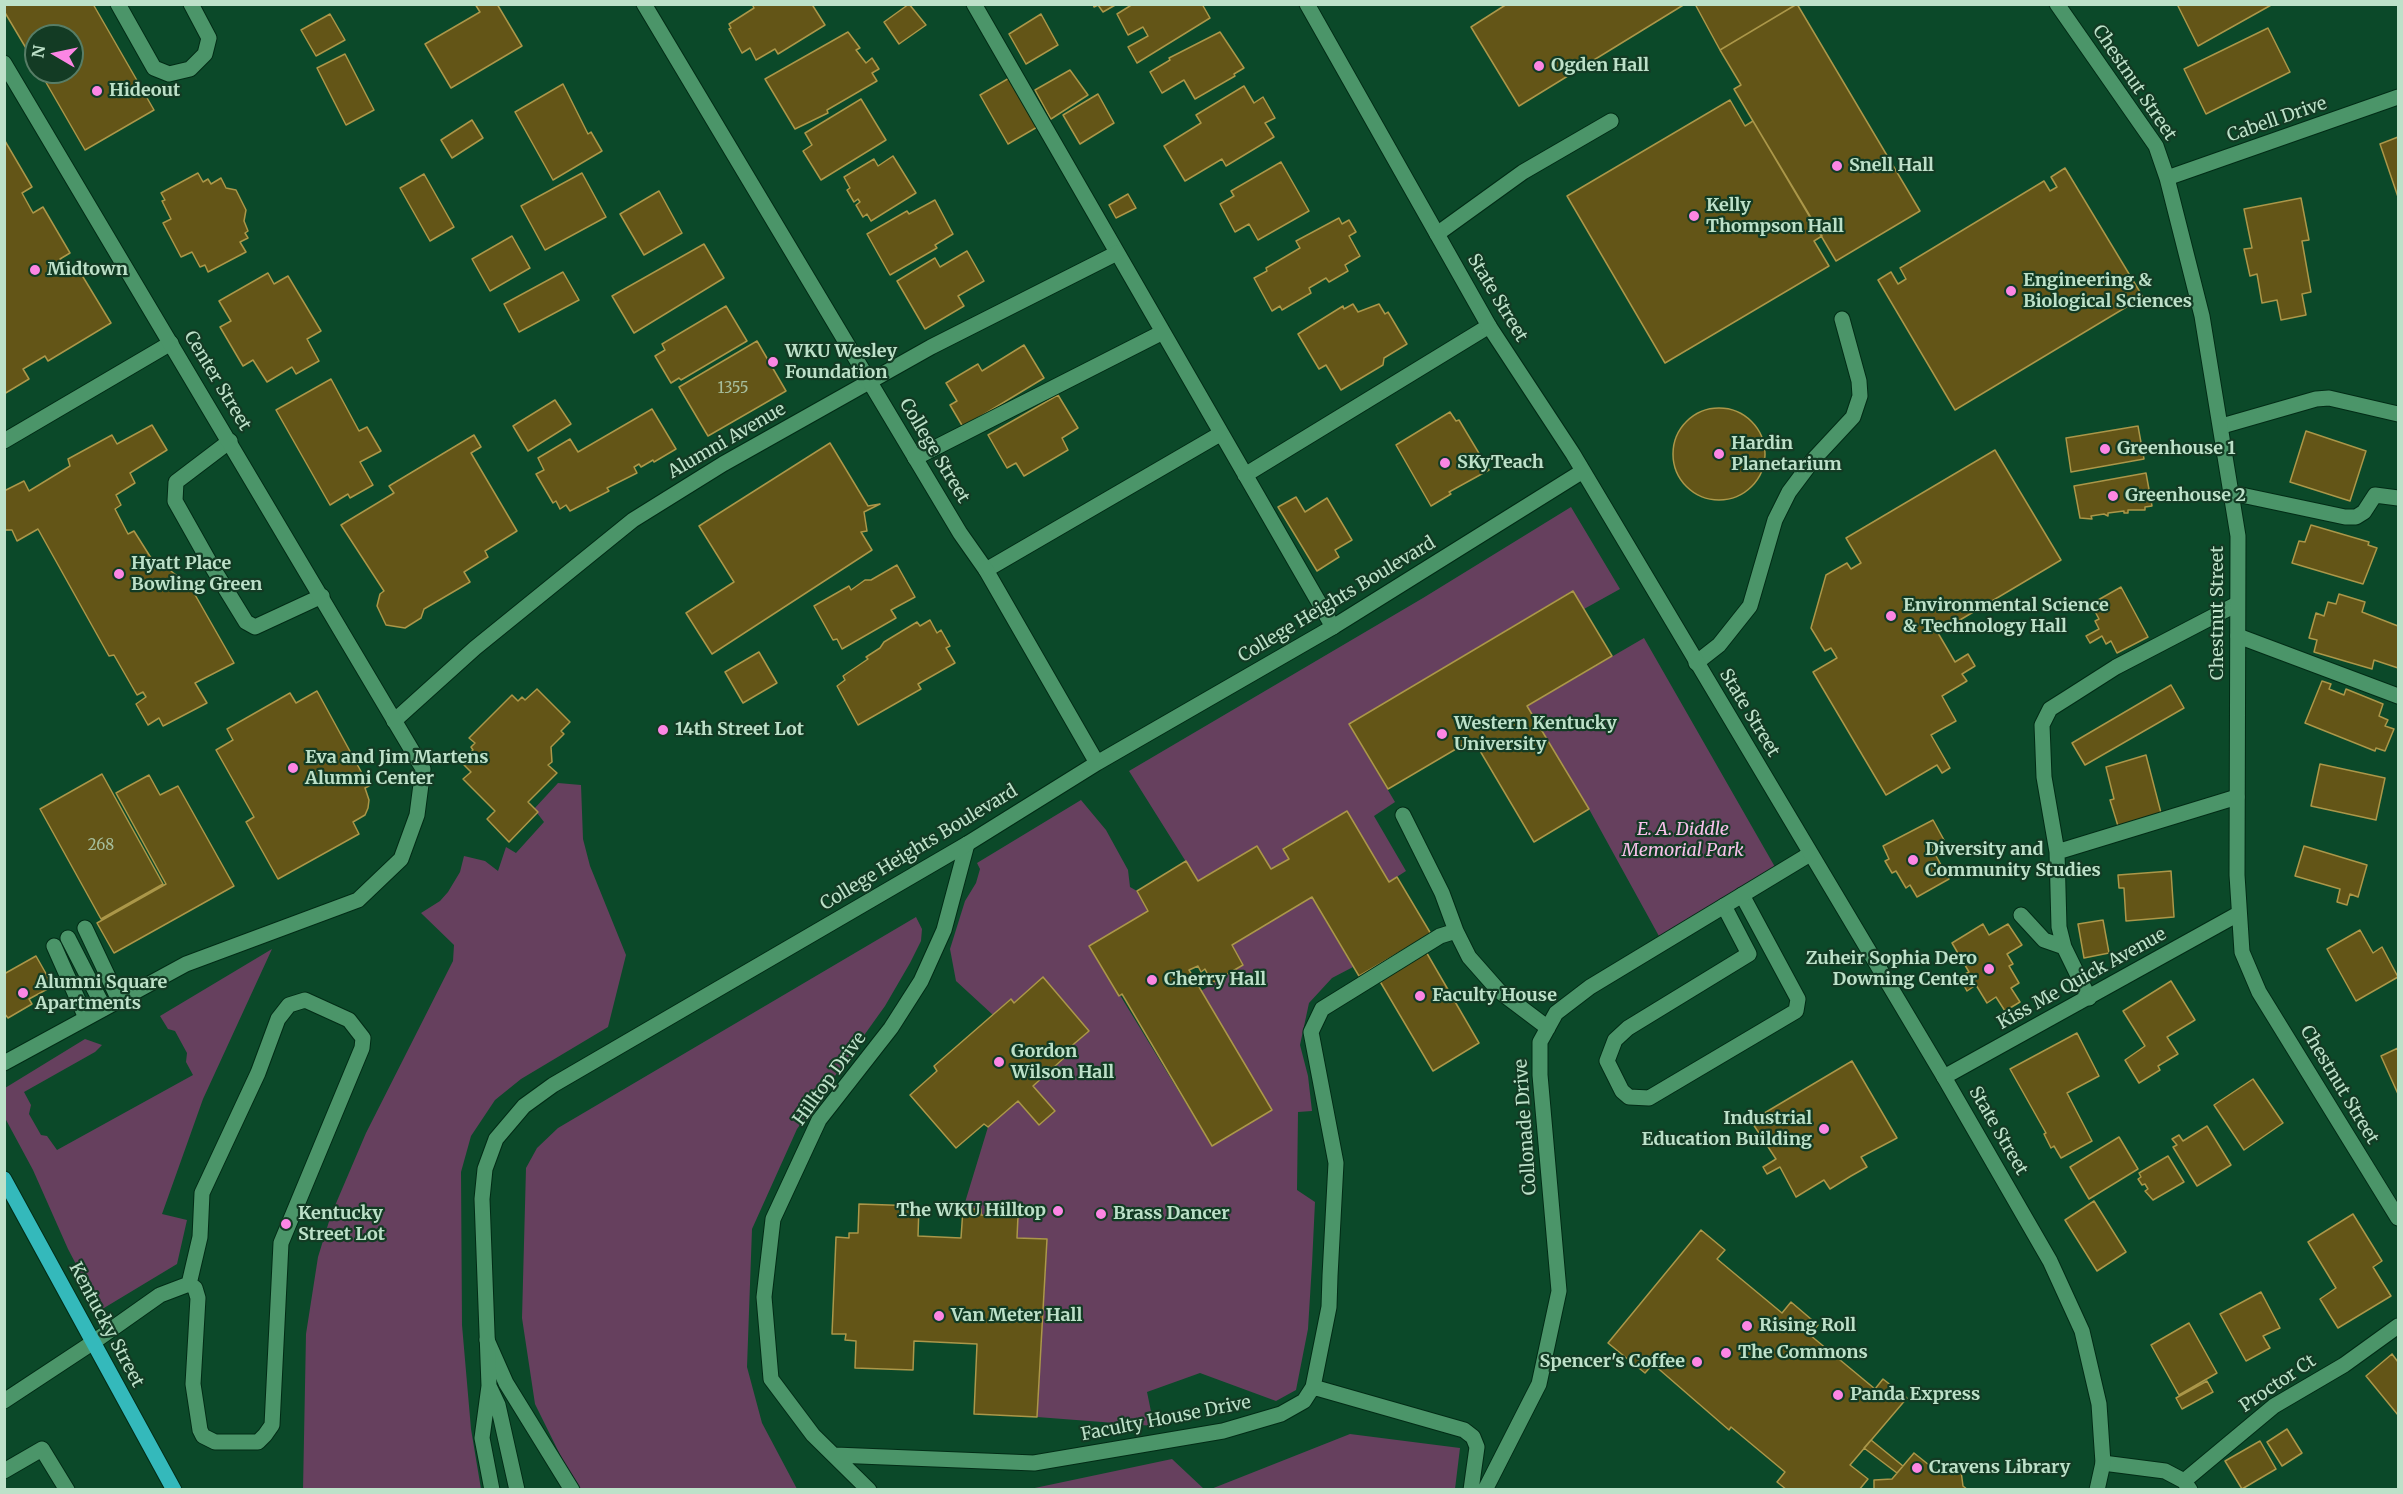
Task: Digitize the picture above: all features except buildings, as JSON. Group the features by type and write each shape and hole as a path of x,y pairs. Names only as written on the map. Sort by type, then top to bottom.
{"main road":[{"name":"Kentucky Street","path":"4,1179 174,1490"}],"street":[{"path":"118,4 154,68 169,74 190,69 205,54 209,38 191,4"},
{"name":"College Street","path":"644,4 960,533 986,570 1097,763"},
{"path":"974,4 1333,627"},
{"name":"State Street","path":"1307,4 1489,326 1583,471 1944,1077 2050,1262 2082,1331 2099,1404 2103,1462 2097,1490"},
{"name":"Chestnut Street","path":"2057,4 2156,146 2167,178 2202,316 2222,426 2238,536 2238,914 2242,952 2259,992 2398,1218"},
{"name":"Center Street","path":"4,63 423,769 417,815 401,859 358,900 186,964 4,1063"},
{"name":"Cabell Drive","path":"2167,178 2398,97"},
{"path":"1437,234 1523,172 1611,121"},
{"name":"Alumni Avenue","path":"394,721 475,648 633,520 723,464 931,347 1118,253"},
{"path":"1696,663 1719,645 1750,606 1775,520 1790,492 1813,460 1853,417 1860,396 1842,319"},
{"path":"1245,475 1489,326"},
{"path":"915,458 1163,332"},
{"path":"4,441 171,343"},
{"path":"2222,426 2316,399 2329,398 2398,414"},
{"path":"986,570 1220,434"},
{"path":"230,441 176,482 175,501 211,565 246,622 255,627 322,596"},
{"name":"College Heights Boulevard","path":"492,1490 482,1438 489,1386 482,1200 485,1169 496,1139 524,1106 581,1069 967,844 1097,763 1333,627 1583,471"},
{"path":"2232,494 2344,517 2356,517 2364,512 2374,495 2398,498"},
{"path":"2089,998 2064,947 2059,927 2057,852 2043,766 2042,725 2050,709 2116,668 2237,604"},
{"path":"2238,636 2398,696"},
{"path":"2057,852 2237,798"},
{"path":"1403,815 1442,893 1456,931 1469,957 1499,991 1548,1028"},
{"name":"Hilltop Drive","path":"869,1490 813,1435 771,1379 764,1297 773,1219 819,1120 891,1028 921,981 944,930 967,844"},
{"name":"Collonade Drive","path":"1485,1490 1539,1384 1560,1292 1539,1062 1540,1042 1556,1013 1590,987 1810,854"},
{"path":"1742,895 1768,943 1798,999 1796,1011 1649,1098 1629,1097 1622,1091 1607,1061 1615,1040 1628,1029 1768,943"},
{"path":"1724,906 1749,954"},
{"name":"Kiss Me Quick Avenue","path":"1944,1077 2238,914"},
{"path":"2021,915 2044,940 2064,947"},
{"path":"85,928 119,1000"},
{"path":"1456,931 1440,936 1322,1009 1311,1032 1336,1163 1329,1307 1313,1387 1464,1430 1473,1437 1477,1447 1471,1490"},
{"path":"68,938 104,1008"},
{"path":"54,946 86,1018"},
{"path":"305,1000 349,1020 358,1028 363,1038 362,1048 281,1243 272,1425 258,1442 215,1442 203,1436 200,1430 193,1384 198,1298 195,1288 189,1284 200,1237 202,1193 258,1073 278,1018 289,1005 305,1000"},
{"path":"4,1401 160,1295 189,1284"},
{"name":"Proctor Ct","path":"2187,1485 2274,1406 2344,1365 2398,1326"},
{"path":"486,1337 506,1383 572,1490"},
{"name":"College Heights Boulevard","path":"489,1386 498,1405 517,1490"},
{"name":"Faculty House Drive","path":"835,1455 1034,1463 1223,1431 1281,1414 1304,1401 1313,1387"},
{"path":"4,1471 42,1449 67,1490"},
{"path":"2103,1462 2164,1471 2187,1485"}],"green space":[{"path":"1571,507 1620,589 1584,609 1572,591 1349,724 1395,802 1374,816 1406,871 1389,882 1347,811 1283,848 1289,859 1271,869 1257,846 1198,881 1129,771 1423,598"},
{"name":"E. A. Diddle Memorial Park","path":"1644,638 1775,867 1660,938 1589,809 1527,706"},
{"path":"558,783 581,785 583,839 590,866 626,955 608,1027 521,1079 495,1100 471,1136 461,1172 462,1325 471,1429 481,1489 303,1490 306,1334 318,1257 331,1215 366,1133 453,961 454,945 421,913 440,901 448,892 460,872 464,856 485,861 498,871 506,847 516,853 544,822 534,809"},
{"path":"1081,800 1106,830 1128,870 1130,887 1137,891 1148,911 1090,946 1212,1146 1272,1110 1201,991 1243,965 1232,945 1312,897 1353,967 1332,978 1309,1003 1300,1045 1308,1076 1312,1111 1298,1112 1297,1190 1315,1202 1308,1329 1296,1390 1276,1401 1200,1373 1147,1392 1154,1426 1037,1417 1047,1239 1017,1238 1018,1216 981,1215 981,1209 963,1209 988,1127 1018,1101 1039,1125 1054,1111 1033,1086 1064,1059 1061,1055 1089,1031 1043,978 1014,1003 1010,999 993,1015 956,981 950,949 965,901 976,883 980,869 977,863"},
{"path":"916,917 922,929 921,941 910,963 885,1006 797,1129 752,1229 747,1367 762,1423 797,1489 577,1489 535,1404 522,1318 526,1168 537,1148 558,1128"},
{"path":"272,949 203,1099 162,1214 187,1220 177,1264 104,1308 99,1308 68,1249 33,1170 5,1118 5,1088 85,1039 102,1045 95,1052 24,1092 31,1105 29,1114 41,1135 47,1136 57,1150 193,1075 186,1062 187,1053 175,1031 168,1029 160,1016"},
{"path":"1350,1434 1460,1448 1455,1489 1211,1489"},
{"path":"1172,1459 1204,1489 1030,1489"}],"place":[{"name":"Ogden Hall","path":"1539,66"},
{"name":"Hideout","path":"97,91"},
{"name":"Snell Hall","path":"1837,166"},
{"name":"Kelly Thompson Hall","path":"1694,216"},
{"name":"Midtown","path":"35,270"},
{"name":"Engineering & Biological Sciences","path":"2011,291"},
{"name":"WKU Wesley Foundation","path":"773,362"},
{"name":"Greenhouse 1","path":"2105,449"},
{"name":"Hardin Planetarium","path":"1719,454"},
{"name":"SKyTeach","path":"1445,463"},
{"name":"Greenhouse 2","path":"2113,496"},
{"name":"Hyatt Place Bowling Green","path":"119,574"},
{"name":"Environmental Science & Technology Hall","path":"1891,616"},
{"name":"14th Street Lot","path":"663,730"},
{"name":"Western Kentucky University","path":"1442,734"},
{"name":"Eva and Jim Martens Alumni Center","path":"293,768"},
{"name":"Diversity and Community Studies","path":"1913,860"},
{"name":"Zuheir Sophia Dero Downing Center","path":"1989,969"},
{"name":"Cherry Hall","path":"1152,980"},
{"name":"Alumni Square Apartments","path":"23,993"},
{"name":"Faculty House","path":"1420,996"},
{"name":"Gordon Wilson Hall","path":"999,1062"},
{"name":"Industrial Education Building","path":"1824,1129"},
{"name":"The WKU Hilltop","path":"1058,1211"},
{"name":"Brass Dancer","path":"1101,1214"},
{"name":"Kentucky Street Lot","path":"286,1224"},
{"name":"Van Meter Hall","path":"939,1316"},
{"name":"Rising Roll","path":"1747,1326"},
{"name":"The Commons","path":"1726,1353"},
{"name":"Spencer's Coffee","path":"1697,1362"},
{"name":"Panda Express","path":"1838,1395"},
{"name":"Cravens Library","path":"1917,1468"}]}
